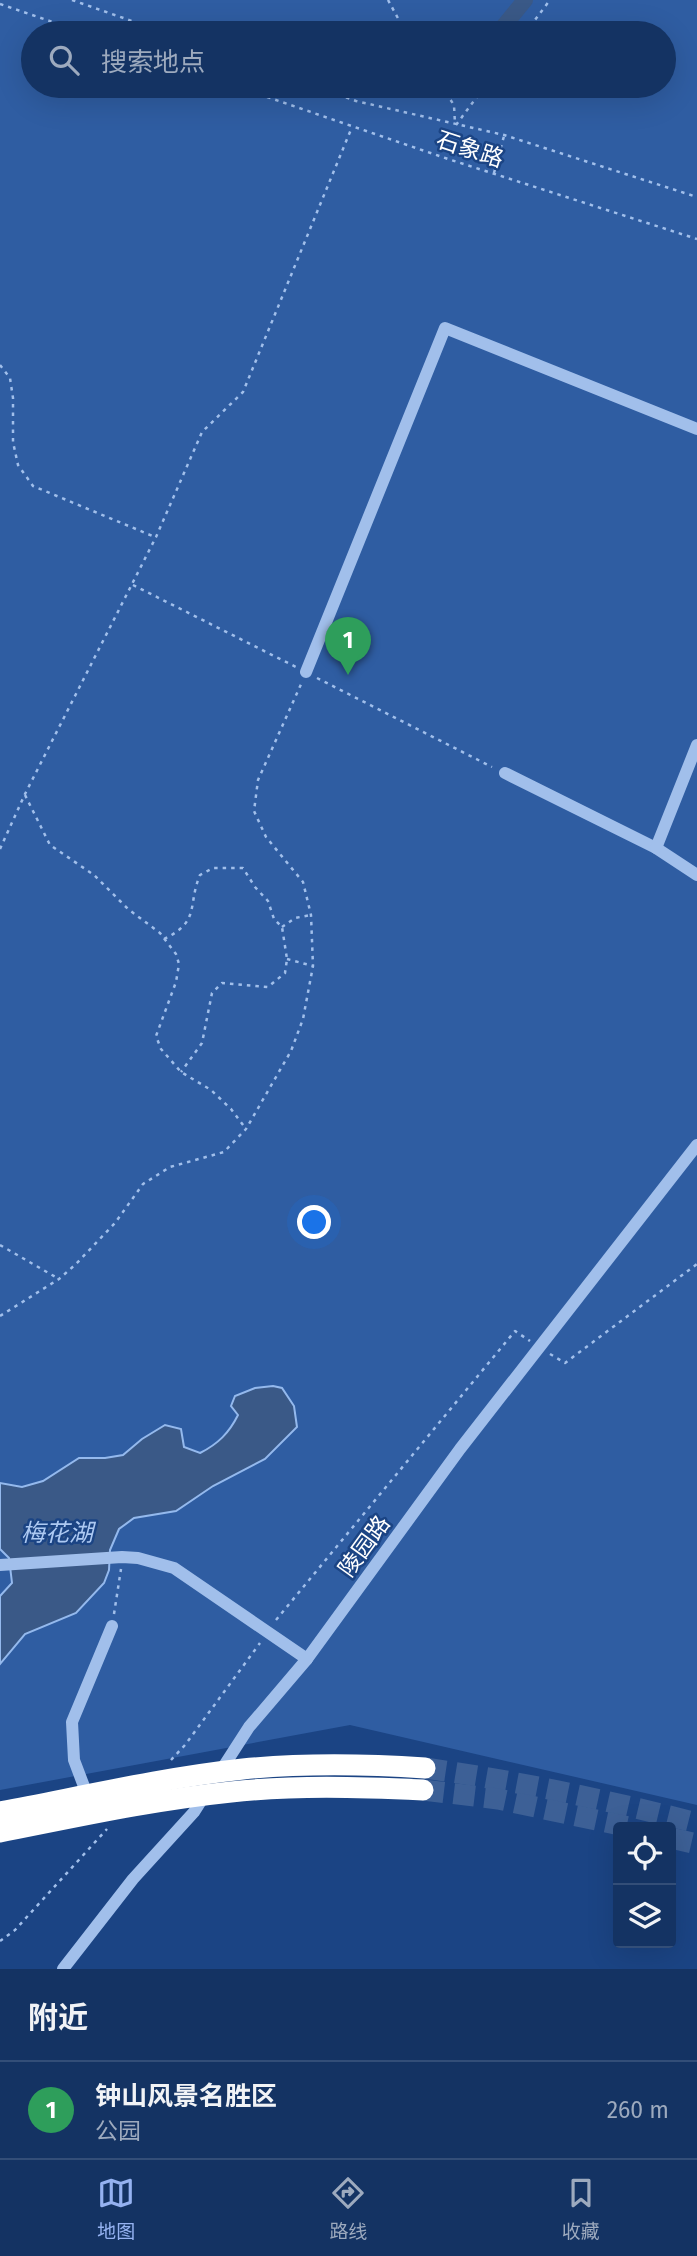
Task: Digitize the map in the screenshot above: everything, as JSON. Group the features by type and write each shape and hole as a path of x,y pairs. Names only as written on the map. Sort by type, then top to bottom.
{"highway":[{"path":"0,1812 195,1775 286,1766 350,1764 425,1769"},
{"path":"0,1832 197,1796 287,1788 423,1790"}],"street":[{"path":"306,672 445,328 697,429"},
{"path":"656,848 697,744"},
{"path":"505,773 656,848 697,875"},
{"name":"陵园路","path":"63,1969 133,1879 194,1812 249,1727 307,1659 460,1449 697,1145"},
{"path":"0,1565 122,1561 138,1558 174,1568 307,1659"},
{"path":"88,1797 74,1760 72,1722 112,1626"},
{"path":"0,1804 14,1809 147,1786 194,1812"}],"path":[{"path":"72,0 132,21"},
{"path":"388,0 399,21"},
{"path":"534,21 550,0"},
{"path":"0,4 50,21"},
{"name":"石象路","path":"269,98 697,239"},
{"name":"石象路","path":"348,98 504,135 697,197"},
{"path":"449,98 454,105 456,125"},
{"path":"456,125 476,98"},
{"path":"0,849 24,794 156,537 202,432 243,392 352,127"},
{"path":"494,173 504,135"},
{"path":"0,365 10,378 13,442 19,465 33,486 156,537"},
{"path":"0,1316 59,1279 115,1223 143,1184 170,1167 224,1152 246,1129 291,1051 303,1019 313,966 311,915 303,882 266,837 254,811 258,780 306,672"},
{"path":"24,794 50,845 94,875 128,909 164,939 176,954 179,964 176,982 156,1036 161,1049 181,1072 211,1090 231,1109 246,1129"},
{"path":"164,939 181,930 189,918 194,904 194,888 200,875 213,868 243,867 255,887 268,901 274,919 282,927 287,958 285,973 268,987 222,983 216,988 212,993 202,1043 181,1072"},
{"path":"282,927 295,918 311,915"},
{"path":"287,958 313,966"},
{"path":"0,1245 59,1279"},
{"path":"170,1761 185,1745 268,1633 515,1332 565,1363 697,1264"},
{"path":"112,1626 122,1561"},
{"path":"0,1941 15,1930 115,1821"}],"shaded area":[{"path":"0,0 697,0 697,1805 350,1725 0,1790"}],"water":[{"name":"梅花湖","path":"255,1388 282,1388 294,1406 297,1427 265,1459 213,1486 176,1511 134,1518 119,1529 110,1550 109,1570 104,1583 76,1613 25,1634 0,1664 0,1596 12,1583 9,1558 0,1549 0,1483 22,1487 43,1481 79,1458 123,1455 165,1425 181,1429 184,1447 200,1453 227,1433 235,1421 238,1415 231,1406 235,1396"}],"waterway":[{"path":"508,21 525,0"}],"tunnel":[{"path":"425,1768 562,1792 697,1823"},
{"path":"423,1790 498,1799 613,1824"},
{"path":"676,1839 697,1844"}],"place":[{"name":"钟山风景名胜区","path":"348,675"}]}
